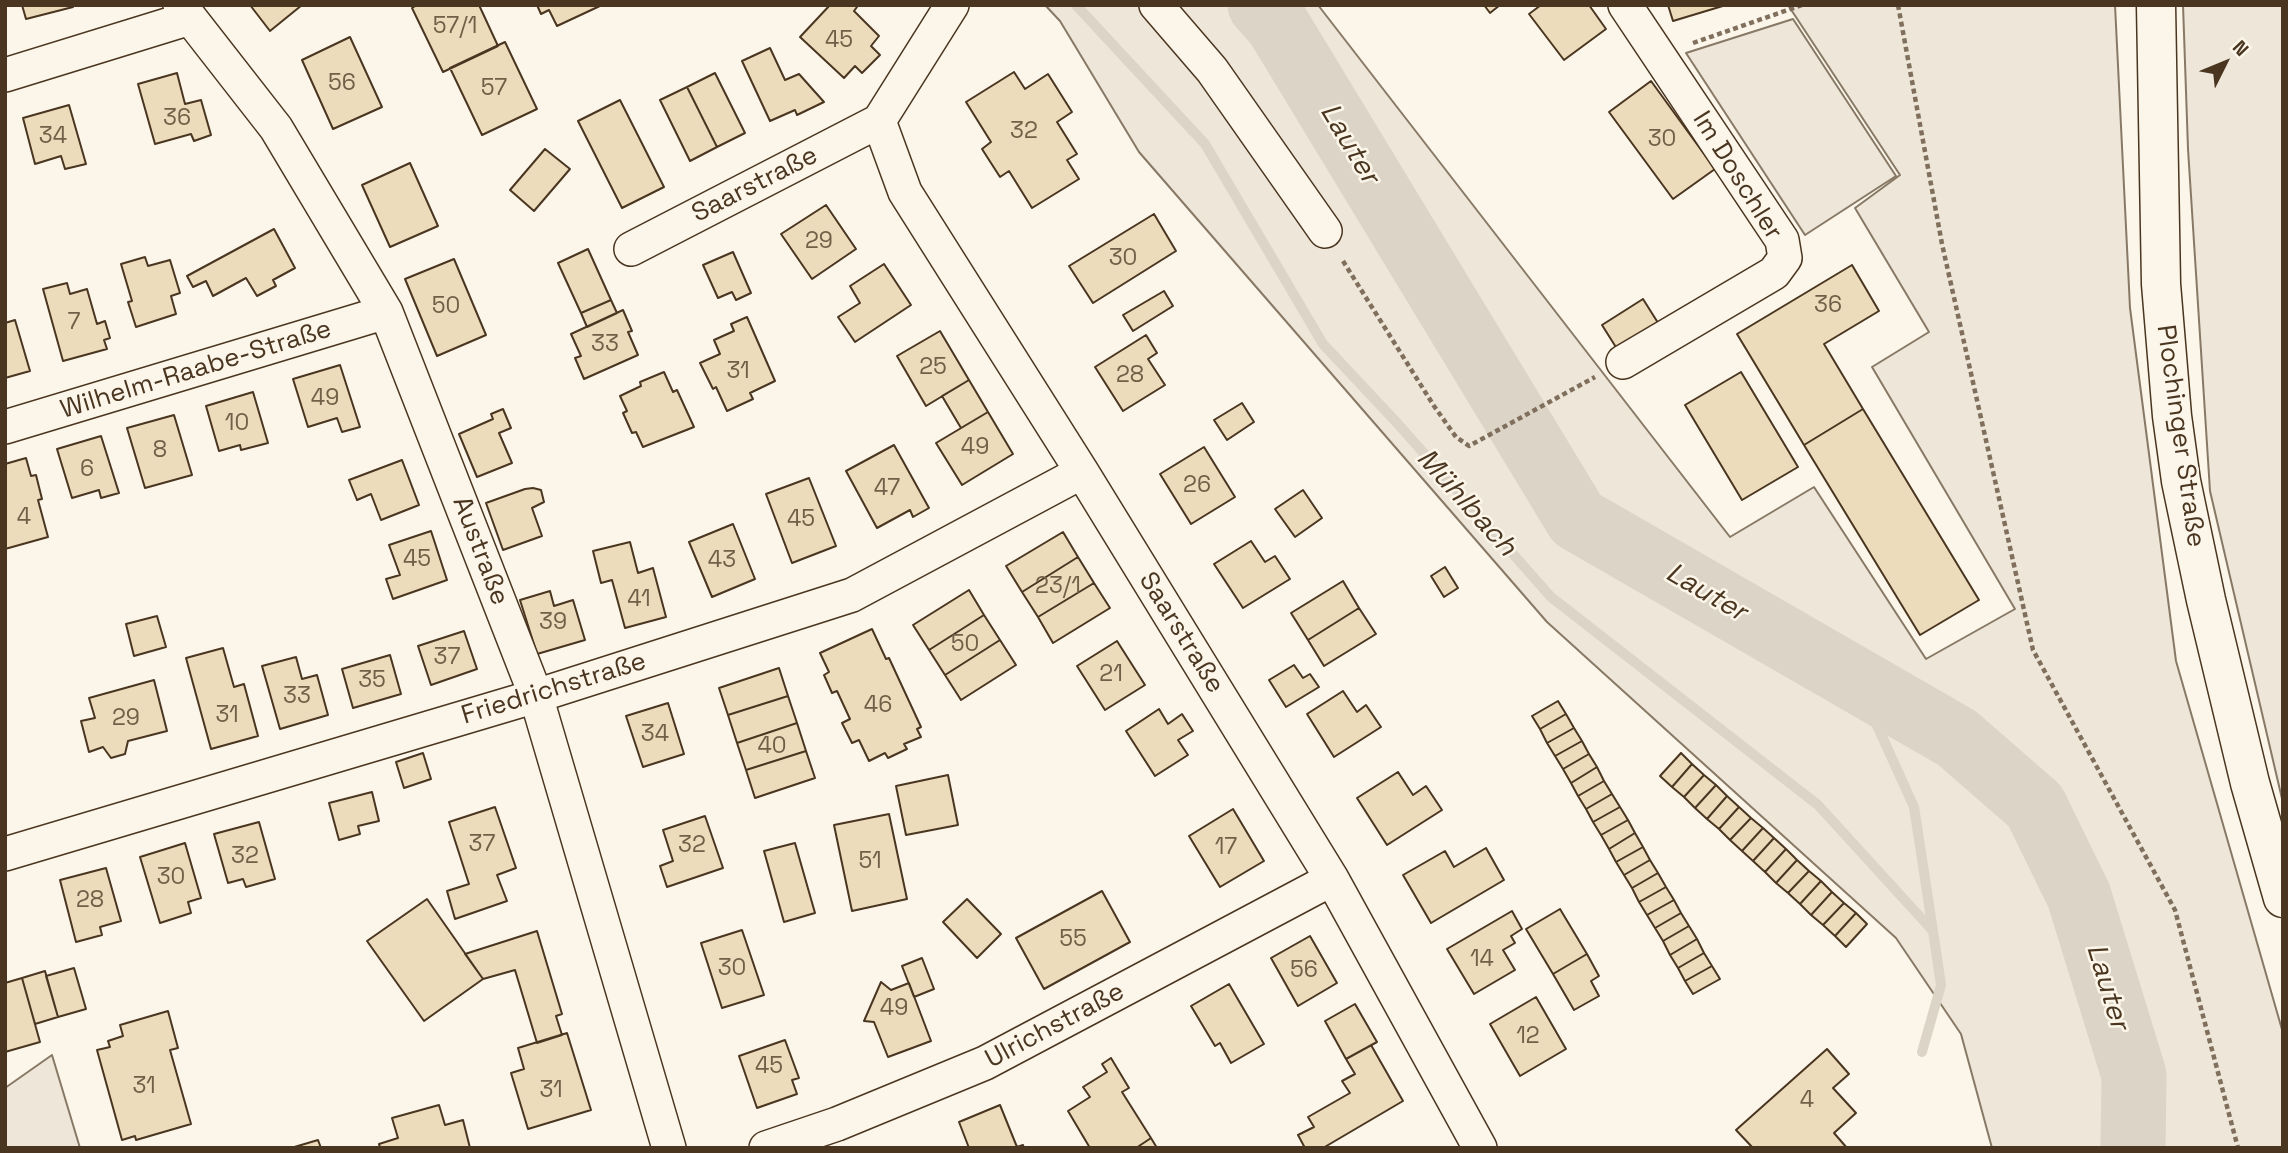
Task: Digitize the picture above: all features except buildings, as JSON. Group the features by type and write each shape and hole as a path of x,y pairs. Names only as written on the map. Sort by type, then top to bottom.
{"main road":[{"name":"Plochinger Straße","path":"2156,5 2161,284 2172,416 2181,481 2231,705 2283,898"}],"street":[{"path":"880,121 951,5"},
{"path":"1156,5 1212,69 1325,231"},
{"name":"Im Doschler","path":"1623,362 1774,273 1785,258 1782,240 1625,5"},
{"path":"5,75 185,12"},
{"name":"Austraße","path":"185,12 276,128 386,312 536,696 669,1148"},
{"name":"Saarstraße","path":"631,249 880,121 905,192 1082,472 1332,878 1480,1148"},
{"name":"Wilhelm-Raabe-Straße","path":"5,427 386,312"},
{"name":"Friedrichstraße","path":"5,854 536,696 852,595 1082,472"},
{"name":"Ulrichstraße","path":"766,1148 837,1124 985,1063 1332,878"}],"path":[{"path":"1659,55 1802,5"},
{"path":"1898,5 1942,244 2033,650 2175,910 2238,1148"},
{"path":"1325,231 1456,437 1469,446 1563,395"}],"shaded area":[{"path":"1045,5 1318,5 1730,537 1814,487 1926,659 2015,609 1872,367 1929,332 1855,208 1900,175 1788,5 2115,5 2130,308 2176,661 2283,1033 2283,1148 1992,1148 1961,1034 1896,938 1547,622 1139,152 1060,21"},
{"path":"2183,5 2283,5 2283,803 2210,491 2188,149"},
{"path":"1793,19 1896,176 1805,235 1686,53"},
{"path":"52,1055 80,1148 5,1148 5,1088"}],"waterway":[{"name":"Mühlbach","path":"1076,5 1205,144 1323,344 1398,424 1551,597 1818,805 1933,931 1941,985 1922,1052"},
{"name":"Lauter","path":"1260,5 1277,24 1577,519 1957,738 2035,806 2079,896 2134,1075 2133,1148"},
{"name":"Mühlbach","path":"1856,679 1914,807 1933,931"}]}
